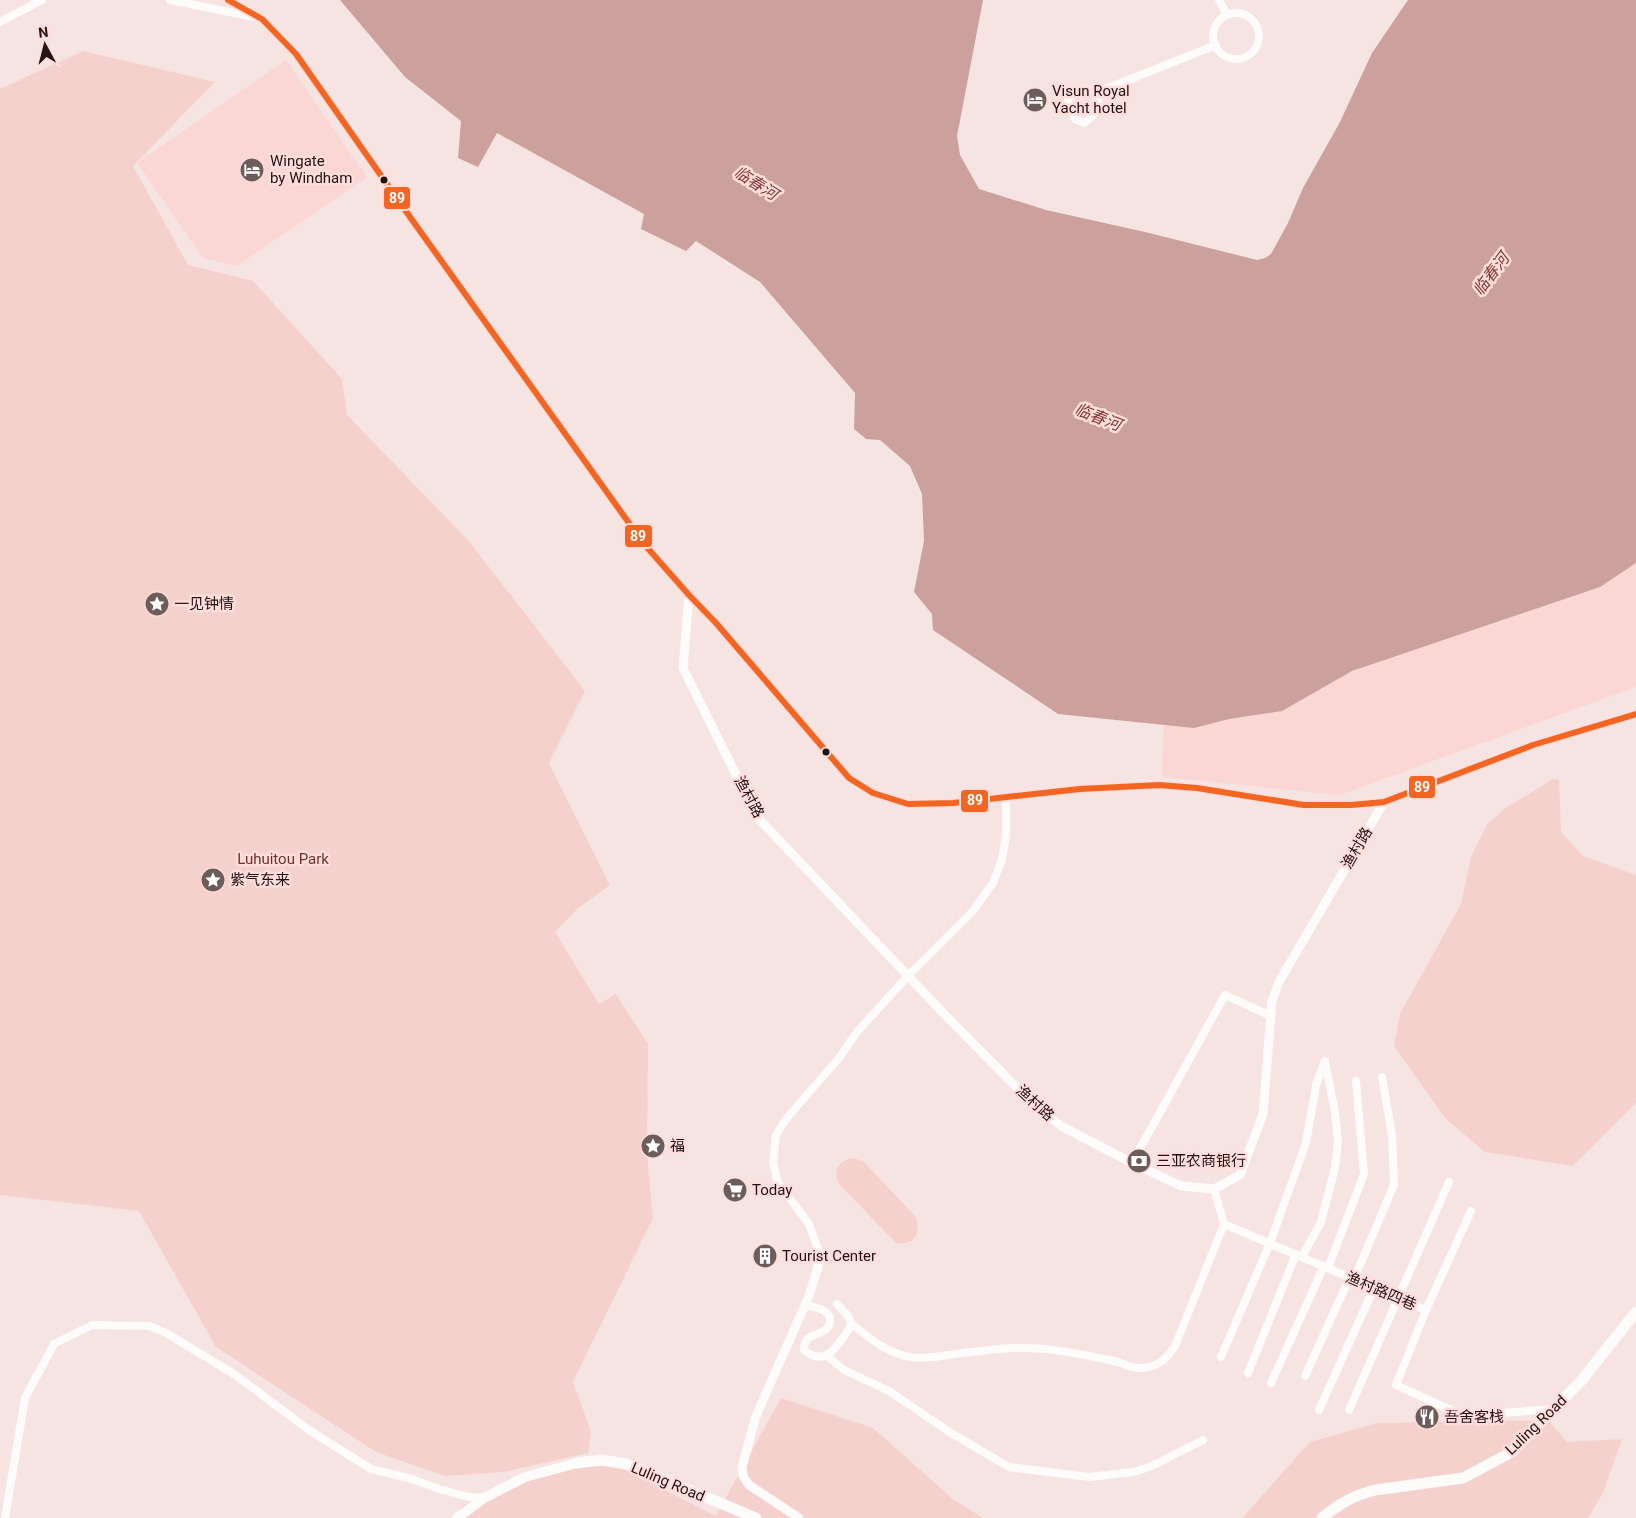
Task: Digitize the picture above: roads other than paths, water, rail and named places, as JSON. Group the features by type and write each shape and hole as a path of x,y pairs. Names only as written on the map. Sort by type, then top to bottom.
{"main road":[{"path":"228,0 262,19 296,54 644,544 689,596 716,623 848,778 872,792 908,804 953,803 1088,789 1159,785 1197,788 1304,805 1351,805 1384,802 1533,745 1636,714"},
{"name":"Luling Road","path":"1322,1518 1349,1498 1362,1494 1464,1478 1512,1452 1556,1409 1581,1381 1636,1312"},
{"name":"Luling Road","path":"577,1463 601,1460 627,1464 756,1518"},
{"path":"457,1518 484,1498 525,1477 577,1463"}],"street":[{"path":"0,22 42,0"},
{"path":"170,0 262,19"},
{"path":"1219,0 1227,14"},
{"path":"1227,14 1241,14 1250,17 1256,23 1258,45 1252,53 1236,60 1226,56 1217,49 1213,33 1218,22 1227,14"},
{"path":"1098,92 1099,104 1094,116 1084,123 1075,119 1068,101 1071,92 1081,89 1098,92 1216,45"},
{"name":"渔村路","path":"689,596 683,668 757,817 1033,1104 1060,1126 1181,1186 1214,1189 1240,1175 1263,1114 1272,1002 1279,982 1384,802"},
{"path":"799,1518 749,1485 742,1467 756,1416 805,1305 821,1257 809,1224 778,1183 773,1164 776,1135 786,1119 839,1058 857,1032 908,976 972,912 993,883 1002,858 1006,836 1006,797"},
{"path":"1132,1163 1225,995 1271,1016"},
{"path":"1221,1357 1270,1243 1306,1144 1316,1085 1325,1061 1335,1112 1338,1142 1335,1168 1321,1222 1299,1256 1248,1373"},
{"path":"1305,1376 1394,1185 1392,1135 1382,1077"},
{"path":"1271,1383 1326,1267 1364,1174 1356,1081"},
{"path":"1349,1410 1450,1182"},
{"path":"837,1304 848,1316 852,1324 878,1345 895,1353 911,1357 930,1358 1022,1348 1057,1349 1117,1362 1132,1368 1159,1365 1166,1360 1175,1346 1224,1224 1214,1189"},
{"path":"1426,1310 1471,1211"},
{"name":"渔村路四巷","path":"1224,1224 1426,1310 1396,1385 1464,1416 1556,1409"},
{"path":"1319,1410 1374,1288"},
{"path":"805,1305 817,1308 827,1313 830,1317 829,1325 825,1330 809,1337 804,1346 804,1350 811,1356 819,1358 837,1348 852,1324"},
{"path":"5,1518 25,1398 54,1344 92,1325 149,1326 166,1333 234,1374 309,1430 371,1469 412,1479 461,1495 484,1498"},
{"path":"826,1355 844,1370 889,1391 958,1438 1010,1468 1089,1477 1134,1472 1152,1466 1203,1440"}],"water":[{"name":"临春河","path":"340,0 983,0 957,136 960,155 979,189 1046,210 1257,260 1271,254 1288,223 1303,188 1340,122 1372,53 1408,0 1636,0 1636,563 1600,587 1352,671 1282,711 1229,719 1194,728 1058,714 933,630 932,614 914,592 924,541 922,494 910,466 880,440 866,439 854,429 855,393 760,282 696,241 686,251 641,229 644,214 497,133 478,167 458,158 461,121 405,77"}],"place":[{"name":"Visun Royal Yacht hotel","path":"1035,100"},
{"name":"Wingate by Windham","path":"252,170"},
{"name":"一见钟情","path":"157,604"},
{"name":"紫气东来","path":"213,880"},
{"name":"福","path":"653,1146"},
{"name":"三亚农商银行","path":"1139,1161"},
{"name":"Today","path":"735,1190"},
{"name":"Tourist Center","path":"765,1256"},
{"name":"吾舍客栈","path":"1427,1417"}],"park label":[{"name":"Luhuitou Park","path":"283,859"}]}
